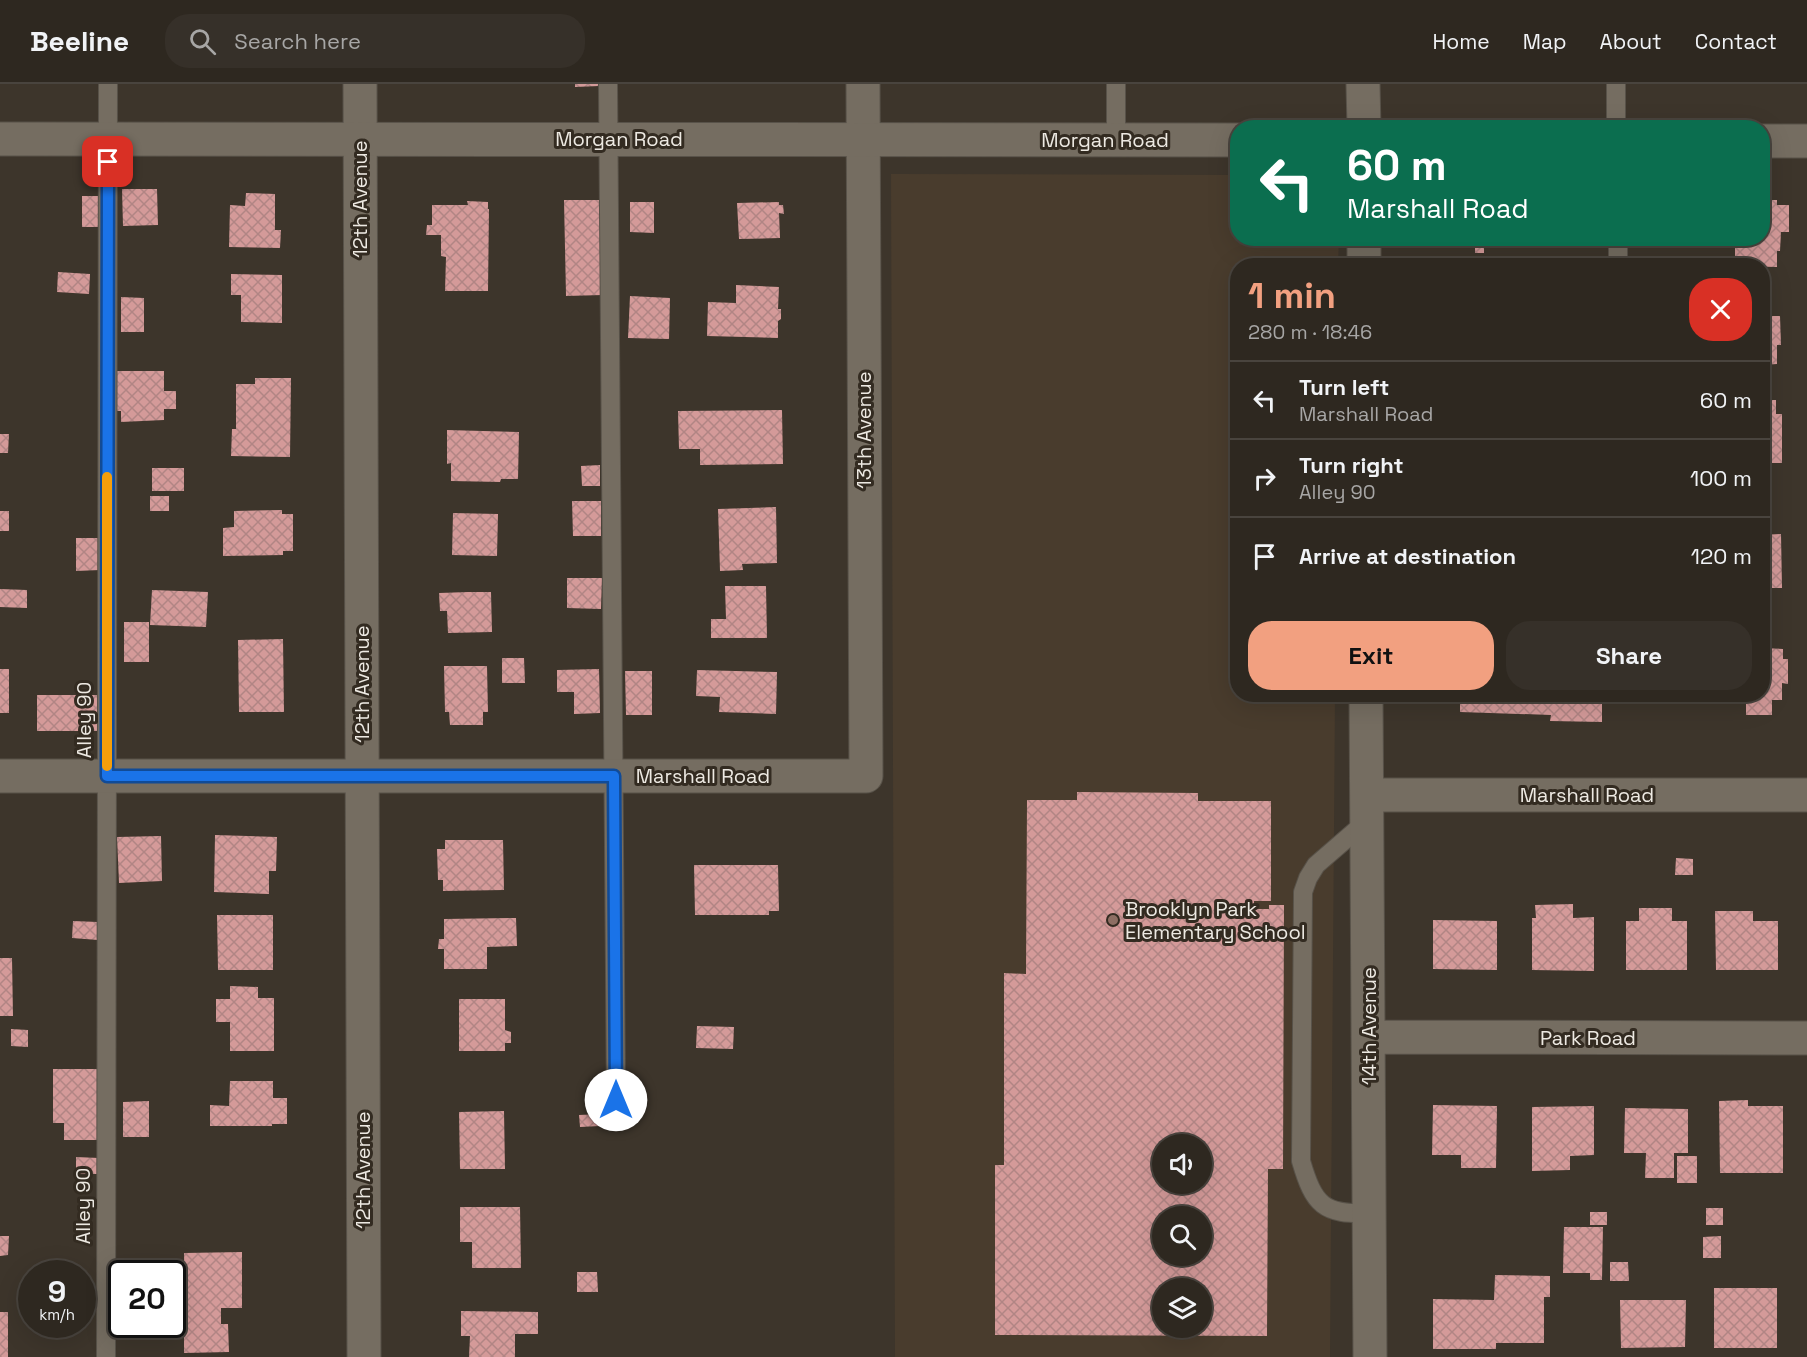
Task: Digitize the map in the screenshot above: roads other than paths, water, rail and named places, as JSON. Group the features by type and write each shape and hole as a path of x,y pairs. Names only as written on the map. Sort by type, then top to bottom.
{"street":[{"name":"12th Avenue","path":"360,84 364,1357"},
{"name":"13th Avenue","path":"863,84 866,776"},
{"path":"1363,84 1364,120"},
{"name":"Morgan Road","path":"0,138 1230,140"},
{"path":"1770,141 1807,141"},
{"name":"14th Avenue","path":"1366,702 1370,1357"},
{"name":"Marshall Road","path":"0,776 866,776"},
{"name":"Marshall Road","path":"1367,807 1807,795"},
{"name":"Park Road","path":"1368,1037 1807,1038"}],"lane":[{"name":"Alley 90","path":"106,1357 108,84"},
{"path":"608,84 616,1100"},
{"path":"1116,84 1116,140"},
{"path":"1616,84 1616,120"},
{"path":"1367,807 1316,865 1303,892 1301,1161 1317,1200 1329,1210 1345,1214 1370,1213"}],"place":[{"name":"Brooklyn Park Elementary School","path":"1113,920"}]}
